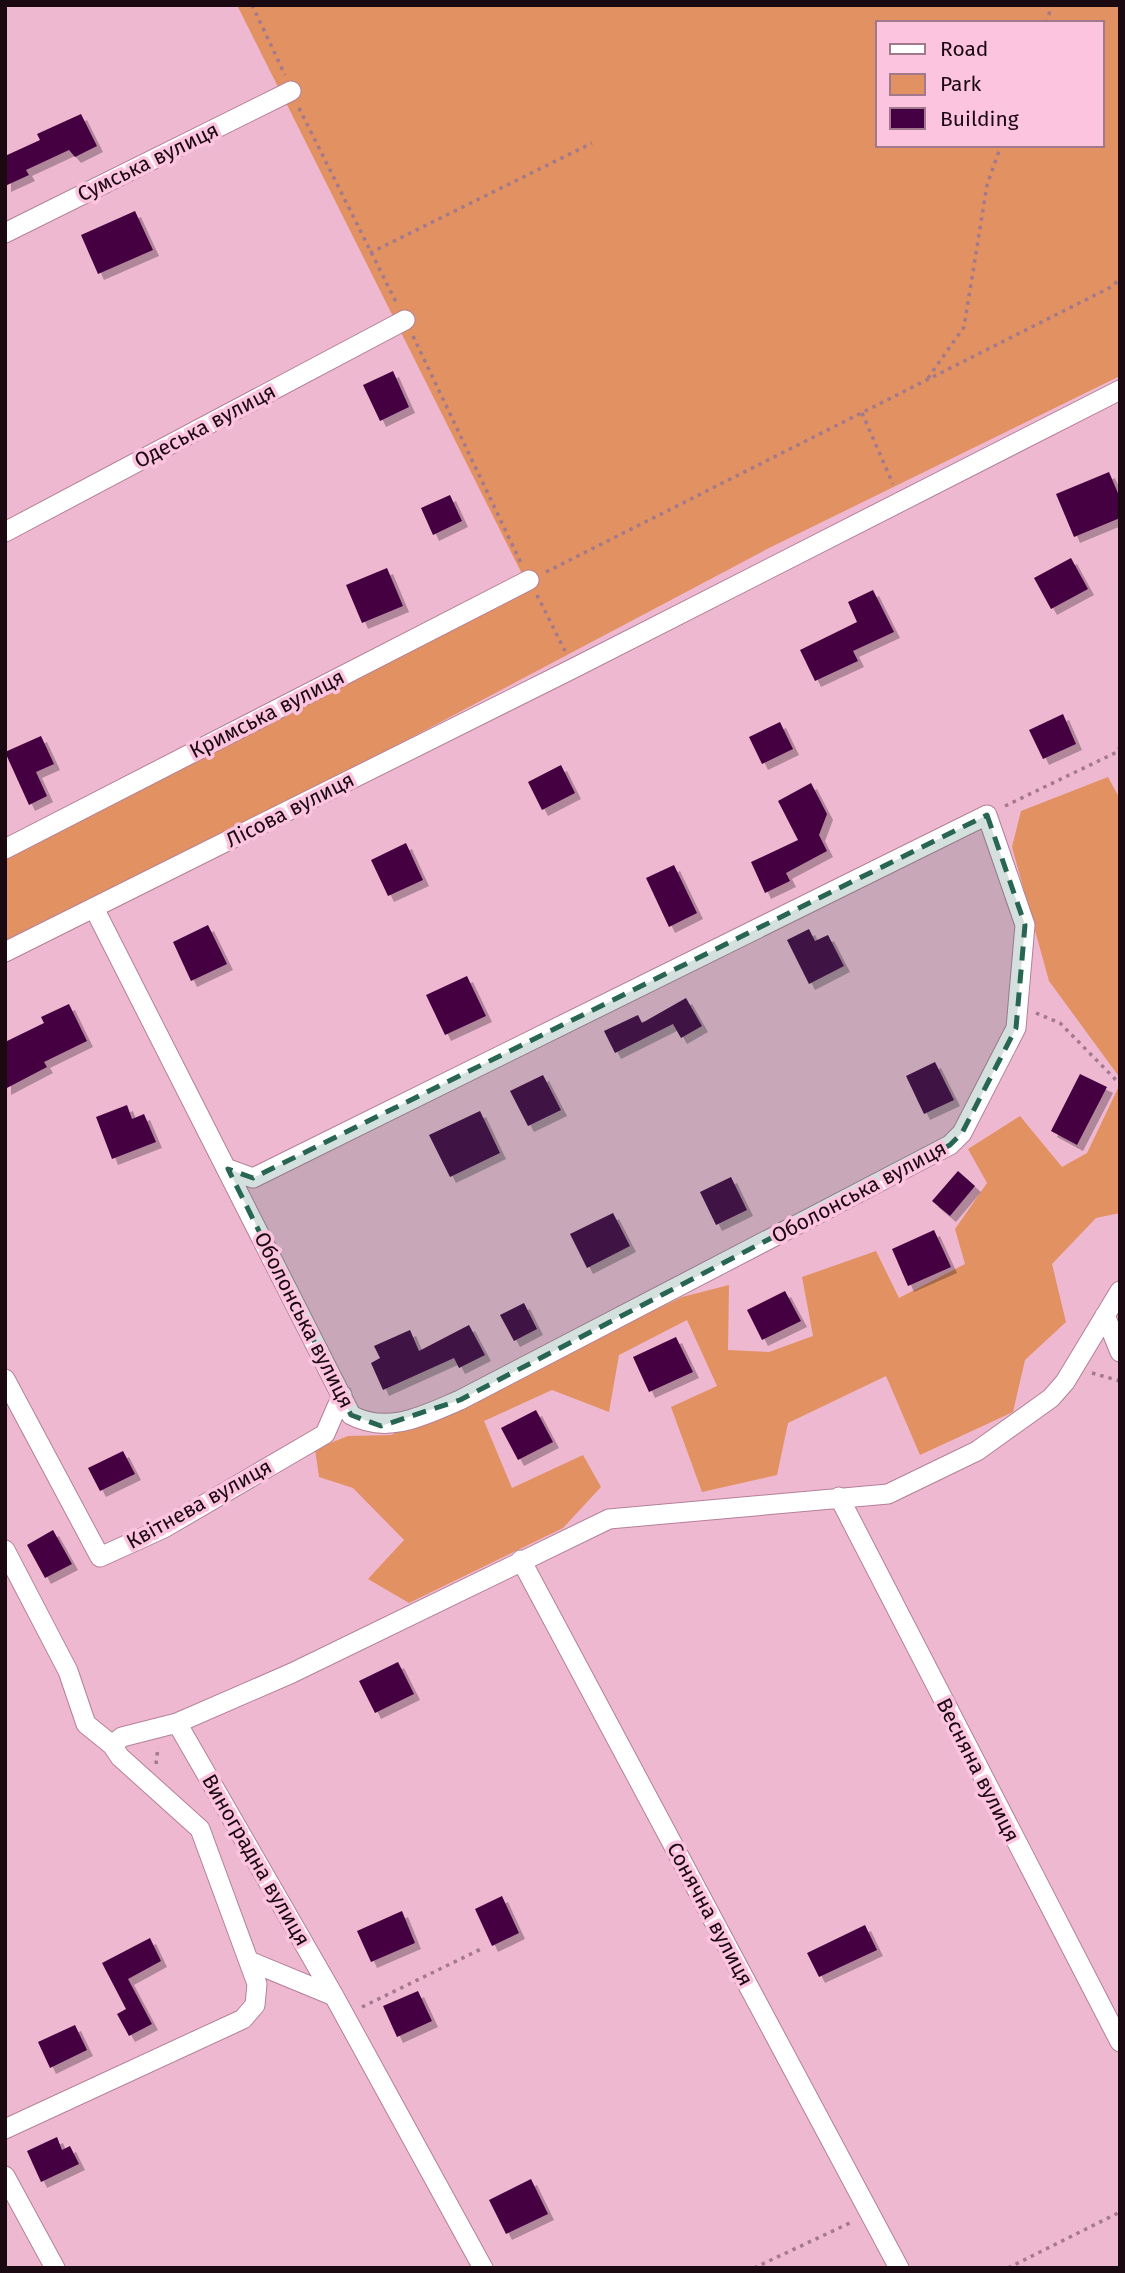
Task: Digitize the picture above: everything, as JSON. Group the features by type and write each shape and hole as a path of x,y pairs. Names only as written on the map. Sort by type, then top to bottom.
{"street":[{"name":"Сумська вулиця","path":"5,233 292,91"},
{"name":"Одеська вулиця","path":"5,532 405,320"},
{"name":"Лісова вулиця","path":"5,952 574,668 1120,390"},
{"name":"Кримська вулиця","path":"5,849 529,580"},
{"name":"Оболонська вулиця","path":"94,908 351,1415 381,1426 418,1418 460,1400 950,1145 969,1123 1016,1028 1025,925 987,815"},
{"path":"228,1169 253,1178 987,815"},
{"path":"112,1745 122,1737 177,1723 292,1673 609,1519 888,1494 977,1451 1051,1398 1065,1382 1120,1292"},
{"path":"1105,1315 1120,1352"},
{"name":"Квітнева вулиця","path":"5,1380 100,1557 164,1528 325,1434 342,1395"},
{"name":"Весняна вулиця","path":"839,1497 1120,2042"},
{"path":"5,1550 68,1671 86,1724 112,1745 120,1757 200,1829 257,1983 255,2006 243,2019 5,2129"},
{"name":"Сонячна вулиця","path":"521,1560 899,2268"},
{"name":"Виноградна вулиця","path":"177,1723 345,2015 483,2268"},
{"name":"Виноградна вулиця","path":"248,1961 334,1996"},
{"path":"5,2176 55,2268"}],"path":[{"path":"370,253 592,143"},
{"path":"927,380 964,327 987,185 1001,147"},
{"path":"529,580 1113,286 1120,278"},
{"path":"862,412 900,500"},
{"path":"987,815 1116,752 1120,747"},
{"path":"1018,1006 1060,1023 1120,1084"},
{"path":"345,2015 481,1949"},
{"path":"1008,2268 1120,2211"},
{"path":"754,2268 870,2213"}],"highlighted area":[{"path":"987,815 1025,925 1016,1028 962,1133 950,1145 460,1400 381,1426 351,1415 228,1169 253,1178"}],"green space":[{"path":"237,5 1120,5 1120,376 769,548 5,953 5,838 522,574"},
{"path":"1108,777 1120,799 1120,1078 1049,981 1012,847 1021,811"},
{"path":"1120,1084 1120,1213 1096,1218 1052,1264 1066,1322 1025,1360 1013,1412 920,1455 886,1376 788,1423 777,1475 702,1492 671,1407 717,1386 687,1320 619,1355 609,1412 552,1390 484,1421 512,1488 583,1455 601,1487 563,1528 409,1603 368,1579 404,1540 353,1488 319,1477 315,1449 348,1436 391,1435 682,1297 729,1285 728,1350 769,1352 813,1336 802,1277 876,1251 899,1298 965,1264 955,1229 987,1183 968,1149 1020,1116 1062,1167 1087,1153"}],"building":[{"path":"81,114 97,146 75,157 69,150 26,170 29,175 5,186 5,156 40,140 37,134"},
{"path":"135,211 153,250 98,274 81,235"},
{"path":"393,371 409,407 380,421 363,385"},
{"path":"1109,472 1120,498 1120,518 1074,537 1056,494"},
{"path":"450,495 462,521 433,535 421,508"},
{"path":"1071,558 1088,589 1051,609 1034,578"},
{"path":"387,568 403,606 362,623 346,585"},
{"path":"873,590 894,632 853,651 858,661 815,681 800,650 857,622 848,602"},
{"path":"1063,714 1076,744 1043,759 1029,730"},
{"path":"780,722 793,749 762,764 749,737"},
{"path":"41,736 54,764 36,772 47,796 29,805 5,752"},
{"path":"561,765 575,793 542,810 528,782"},
{"path":"811,783 827,814 819,835 827,851 786,873 790,881 765,893 751,862 798,840 778,801"},
{"path":"406,843 423,880 388,896 371,860"},
{"path":"674,865 697,913 669,927 646,878"},
{"path":"208,925 227,964 191,981 173,942"},
{"path":"809,929 815,941 828,935 844,966 809,984 787,940"},
{"path":"467,976 486,1016 445,1035 426,995"},
{"path":"686,998 702,1026 681,1038 673,1024 615,1053 604,1031 638,1015 642,1023"},
{"path":"69,1004 87,1041 44,1062 47,1067 5,1089 5,1042 44,1023 41,1017"},
{"path":"935,1062 954,1100 924,1114 906,1076"},
{"path":"1080,1074 1107,1087 1077,1145 1051,1131"},
{"path":"543,1075 561,1110 528,1126 510,1091"},
{"path":"127,1105 132,1119 144,1114 156,1142 112,1159 96,1117"},
{"path":"480,1111 500,1153 450,1177 429,1135"},
{"path":"958,1171 975,1186 950,1216 932,1201"},
{"path":"731,1177 747,1210 716,1225 700,1192"},
{"path":"613,1213 630,1246 587,1268 570,1234"},
{"path":"934,1230 951,1267 908,1286 892,1249"},
{"path":"785,1291 801,1321 762,1340 747,1310"},
{"path":"524,1303 537,1329 514,1341 500,1315"},
{"path":"469,1325 485,1355 459,1368 454,1358 383,1390 371,1363 380,1358 374,1346 410,1330 419,1351"},
{"path":"676,1337 693,1372 649,1392 633,1357"},
{"path":"536,1410 553,1442 518,1460 501,1428"},
{"path":"123,1451 135,1474 100,1491 88,1468"},
{"path":"53,1530 72,1564 45,1578 27,1545"},
{"path":"398,1662 414,1694 375,1713 359,1681"},
{"path":"502,1896 519,1933 492,1946 475,1909"},
{"path":"402,1911 415,1943 371,1962 357,1931"},
{"path":"865,1925 877,1950 819,1977 807,1953"},
{"path":"150,1938 161,1961 128,1979 152,2024 129,2036 117,2014 126,2009 102,1963"},
{"path":"418,1991 432,2021 397,2037 383,2006"},
{"path":"75,2025 87,2050 50,2068 38,2042"},
{"path":"57,2137 62,2150 70,2146 79,2164 41,2182 27,2151"},
{"path":"531,2179 548,2214 506,2234 489,2200"}]}
